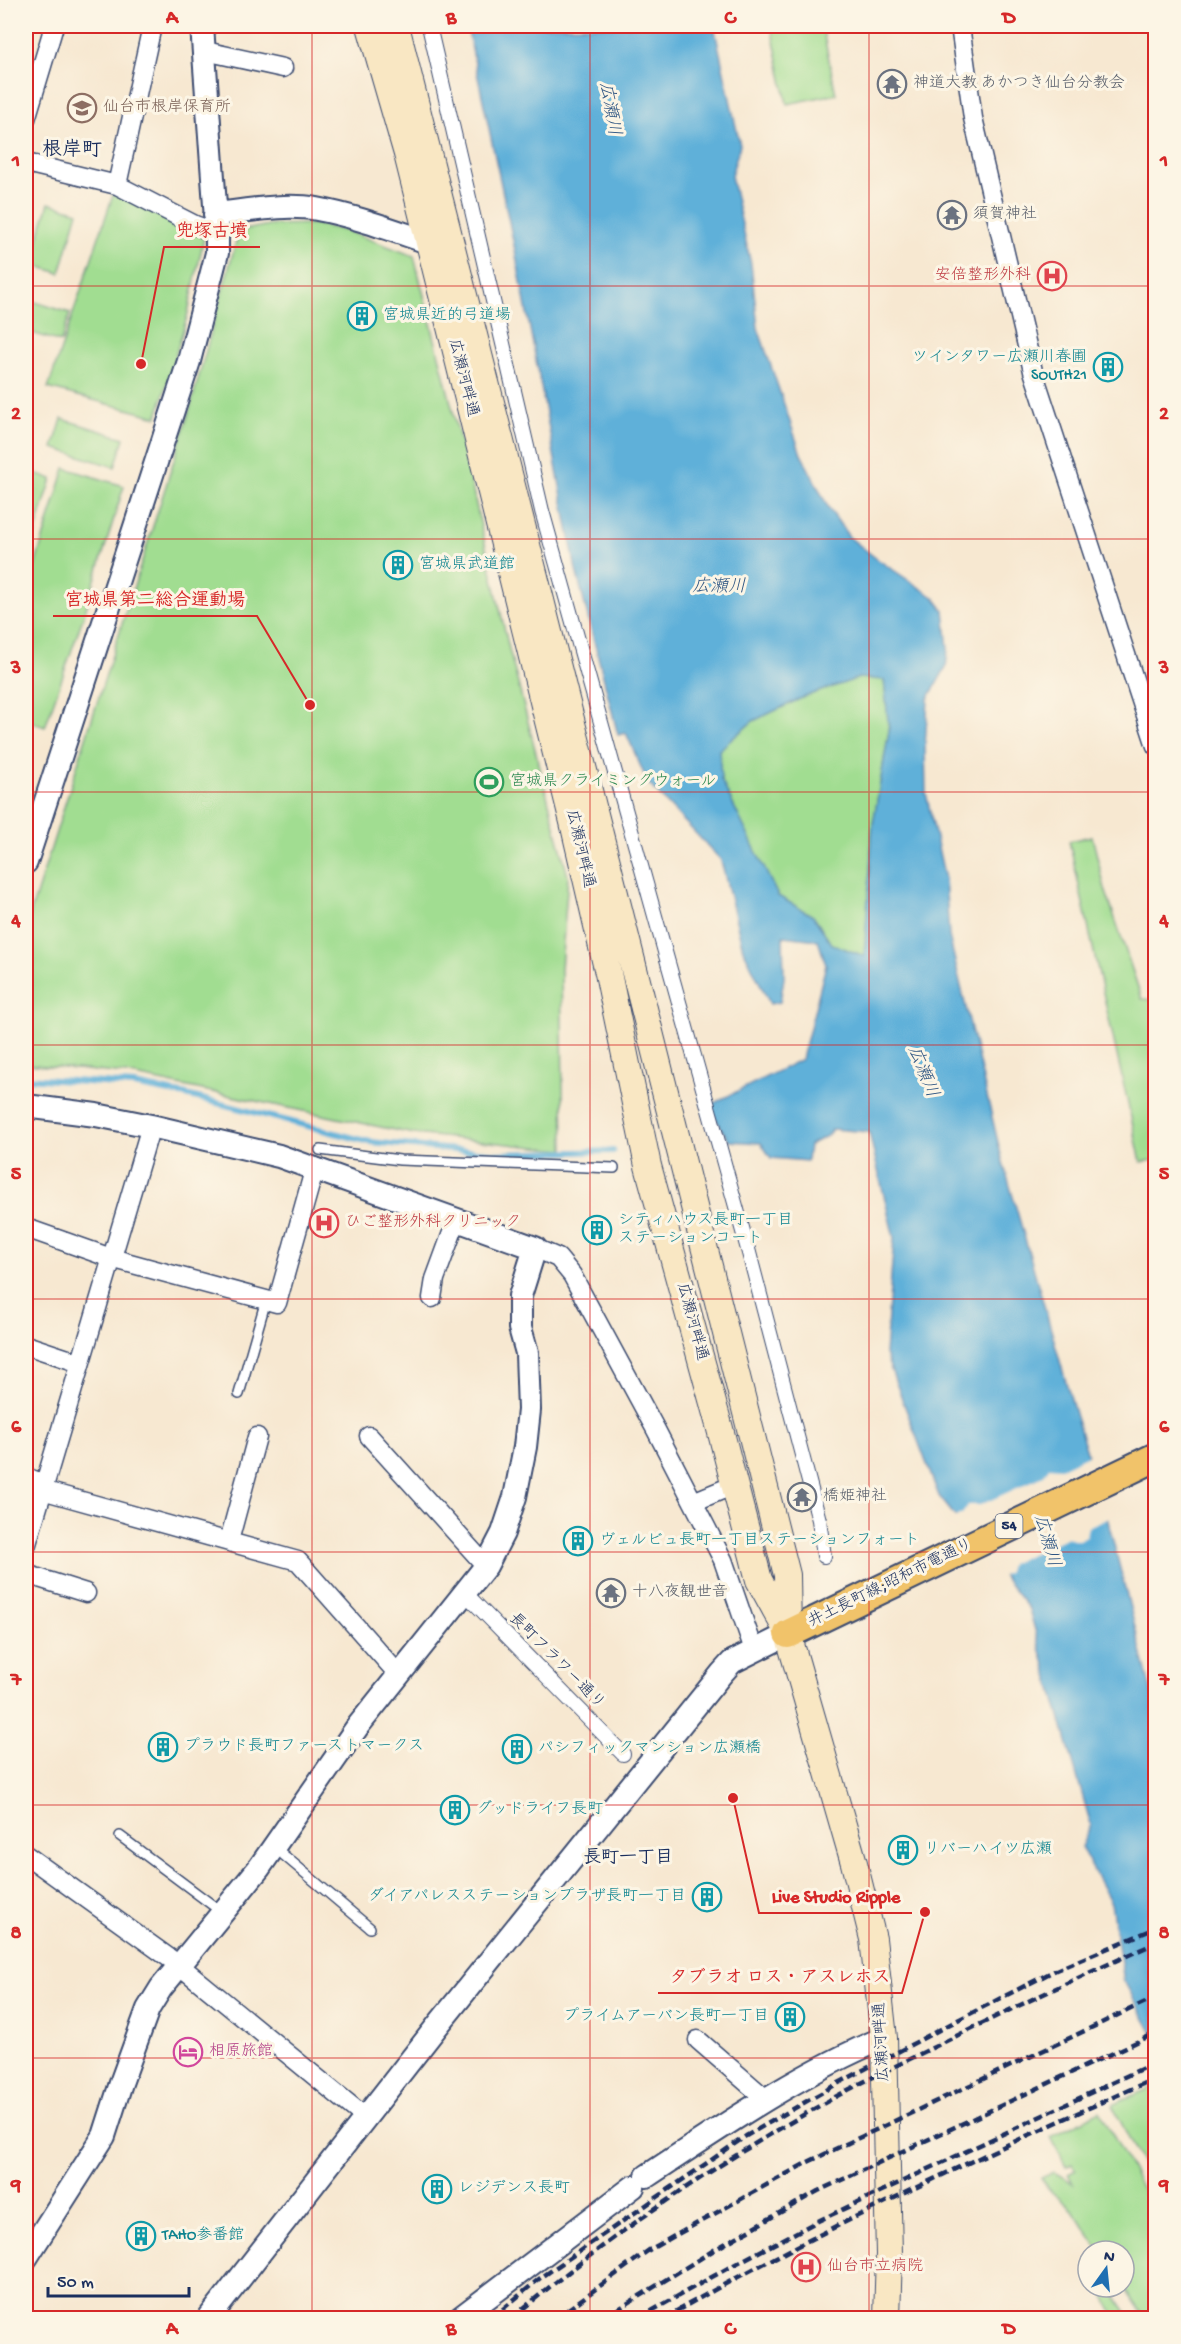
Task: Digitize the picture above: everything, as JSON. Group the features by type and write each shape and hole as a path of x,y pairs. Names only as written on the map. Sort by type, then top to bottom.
{"main road":[{"name":"広瀬河畔通","path":"370,26 407,154 573,822 608,973 648,1166 759,1580 788,1634 854,1863 873,1939 884,2038 889,2254 887,2319"},
{"name":"広瀬河畔通","path":"396,26 787,1575 788,1634"},
{"name":"井土長町線;昭和市電通り","path":"788,1634 1155,1457"}],"street":[{"path":"26,119 54,26"},
{"path":"117,185 152,26"},
{"path":"26,862 189,361 217,253 202,26"},
{"path":"429,26 542,511 749,1253 819,1520 824,1556"},
{"path":"960,26 973,118 1033,371 1155,746"},
{"path":"205,51 283,68"},
{"path":"26,163 117,185 195,225 216,223 288,208 315,209 365,221 428,242"},
{"path":"26,1106 96,1115 279,1156 317,1159 457,1220 558,1258 572,1275 723,1560 754,1650"},
{"path":"26,1547 151,1126"},
{"path":"26,1228 111,1258 276,1303 317,1159"},
{"path":"432,1298 435,1279 457,1220"},
{"path":"26,2258 104,2136 148,2009 161,1988 274,1847 358,1726 398,1674 486,1566 503,1533 515,1497 525,1447 528,1410 527,1353 520,1328 520,1296 535,1248"},
{"path":"26,1346 80,1363"},
{"path":"369,1436 486,1566"},
{"path":"229,1541 258,1437"},
{"path":"26,1477 43,1487 298,1561 398,1674"},
{"path":"693,1502 734,1485"},
{"path":"26,1574 86,1593"},
{"name":"長町フラワー通り","path":"465,1593 623,1754"},
{"path":"209,2319 366,2118 722,1673 732,1662 788,1634"},
{"path":"26,1855 179,1965 366,2118"},
{"path":"460,2319 640,2181 766,2100 863,2047 884,2038"},
{"path":"698,2040 766,2100"}],"lane":[{"path":"317,1159 614,1168"},
{"path":"239,1394 266,1300"},
{"path":"120,1836 223,1912"},
{"path":"274,1847 370,1928"}],"green space":[{"path":"771,26 822,26 836,94 787,104"},
{"path":"114,192 123,193 204,238 187,317 157,417 48,388"},
{"path":"49,203 78,212 60,273 30,264"},
{"path":"315,224 347,231 414,256 473,491 510,653 568,876 561,969 564,1150 414,1134 126,1074 26,1064 26,927 187,419 239,231 269,225"},
{"path":"26,299 70,313 61,342 26,331"},
{"path":"62,419 124,438 115,467 53,448"},
{"path":"65,468 124,486 85,612 45,727 26,720 26,594"},
{"path":"26,470 52,479 26,561"},
{"path":"859,678 884,679 889,731 873,824 865,956 832,944 813,916 778,896 721,780 719,750 753,721 806,696"},
{"path":"1092,836 1105,889 1142,999 1155,1000 1155,1160 1141,1162 1069,841"},
{"path":"1155,2086 1155,2188 1112,2105"},
{"path":"1100,2111 1155,2213 1155,2318 1145,2318 1132,2299 1136,2299 1136,2239 1092,2239 1073,2210 1047,2188 1041,2178 1054,2172 1073,2183 1068,2174 1076,2170 1072,2164 1066,2167 1051,2137"},
{"path":"1106,2299 1117,2299 1130,2318 1116,2318"}],"water":[{"name":"広瀬川","path":"467,26 714,26 740,145 731,176 751,264 758,328 801,454 828,507 849,537 935,598 944,610 948,649 946,667 928,699 925,746 926,793 945,879 949,936 1001,1155 1106,1513 1155,1706 1155,2037 1124,1981 1111,1903 1081,1847 1091,1825 1029,1609 939,1496 885,1354 894,1238 869,1132 832,1129 827,1136 809,1145 807,1161 771,1158 761,1143 729,1141 708,1106 802,1059 826,965 818,940 783,936 784,978 780,1002 770,1004 743,949 721,860 648,783 626,733 618,735 576,570 514,245","holes":["859,678 884,680 889,731 873,824 864,956 832,944 813,916 778,896 721,780 719,750 753,721 806,696"]}],"pier":[{"path":"1090,1454 1110,1517 1088,1527 1086,1536 1080,1540 1068,1537 1010,1564 1008,1572 1000,1577 953,1518 962,1514 968,1505 980,1505 1043,1476 1049,1467 1061,1468"}],"waterway":[{"path":"26,1078 134,1085 186,1095 370,1142 498,1154 613,1151"}],"railway":[{"path":"492,2318 539,2279 746,2136 835,2085 1056,1970 1156,1928"},
{"path":"512,2318 628,2227 710,2172 794,2120 859,2084 955,2037 1156,1943"},
{"path":"556,2318 649,2250 808,2162 1156,1997"},
{"path":"604,2318 714,2250 818,2191 1156,2033"},
{"path":"639,2318 818,2221 1156,2062"},
{"path":"664,2318 845,2222 1156,2078"}],"place":[{"name":"神道大教 あかつき仙台分教会","path":"892,84"},
{"name":"仙台市根岸保育所","path":"82,108"},
{"name":"須賀神社","path":"952,215"},
{"name":"安倍整形外科","path":"1052,276"},
{"name":"宮城県近的弓道場","path":"362,316"},
{"name":"兜塚古墳","path":"141,364"},
{"name":"ツインタワー広瀬川春圃 SOUTH21","path":"1108,367"},
{"name":"宮城県武道館","path":"398,565"},
{"name":"宮城県第二総合運動場","path":"310,705"},
{"name":"宮城県クライミングウォール","path":"489,782"},
{"name":"ひご整形外科クリニック","path":"324,1223"},
{"name":"シティハウス長町一丁目 ステーションコート","path":"597,1230"},
{"name":"橋姫神社","path":"802,1497"},
{"name":"ヴェルビュ長町一丁目ステーションフォート","path":"578,1541"},
{"name":"十八夜観世音","path":"611,1593"},
{"name":"プラウド長町ファーストマークス","path":"163,1747"},
{"name":"パシフィックマンション広瀬橋","path":"517,1749"},
{"name":"Live Studio Ripple","path":"733,1798"},
{"name":"グッドライフ長町","path":"455,1810"},
{"name":"リバーハイツ広瀬","path":"903,1850"},
{"name":"ダイアパレスステーションプラザ長町一丁目","path":"707,1897"},
{"name":"タブラオ ロス・アスレホス","path":"925,1912"},
{"name":"プライムアーバン長町一丁目","path":"790,2017"},
{"name":"相原旅館","path":"188,2052"},
{"name":"レジデンス長町","path":"437,2189"},
{"name":"TAHO参番館","path":"141,2236"},
{"name":"仙台市立病院","path":"806,2267"}],"district":[{"name":"根岸町","path":"72,151"},
{"name":"長町一丁目","path":"628,1858"}]}
